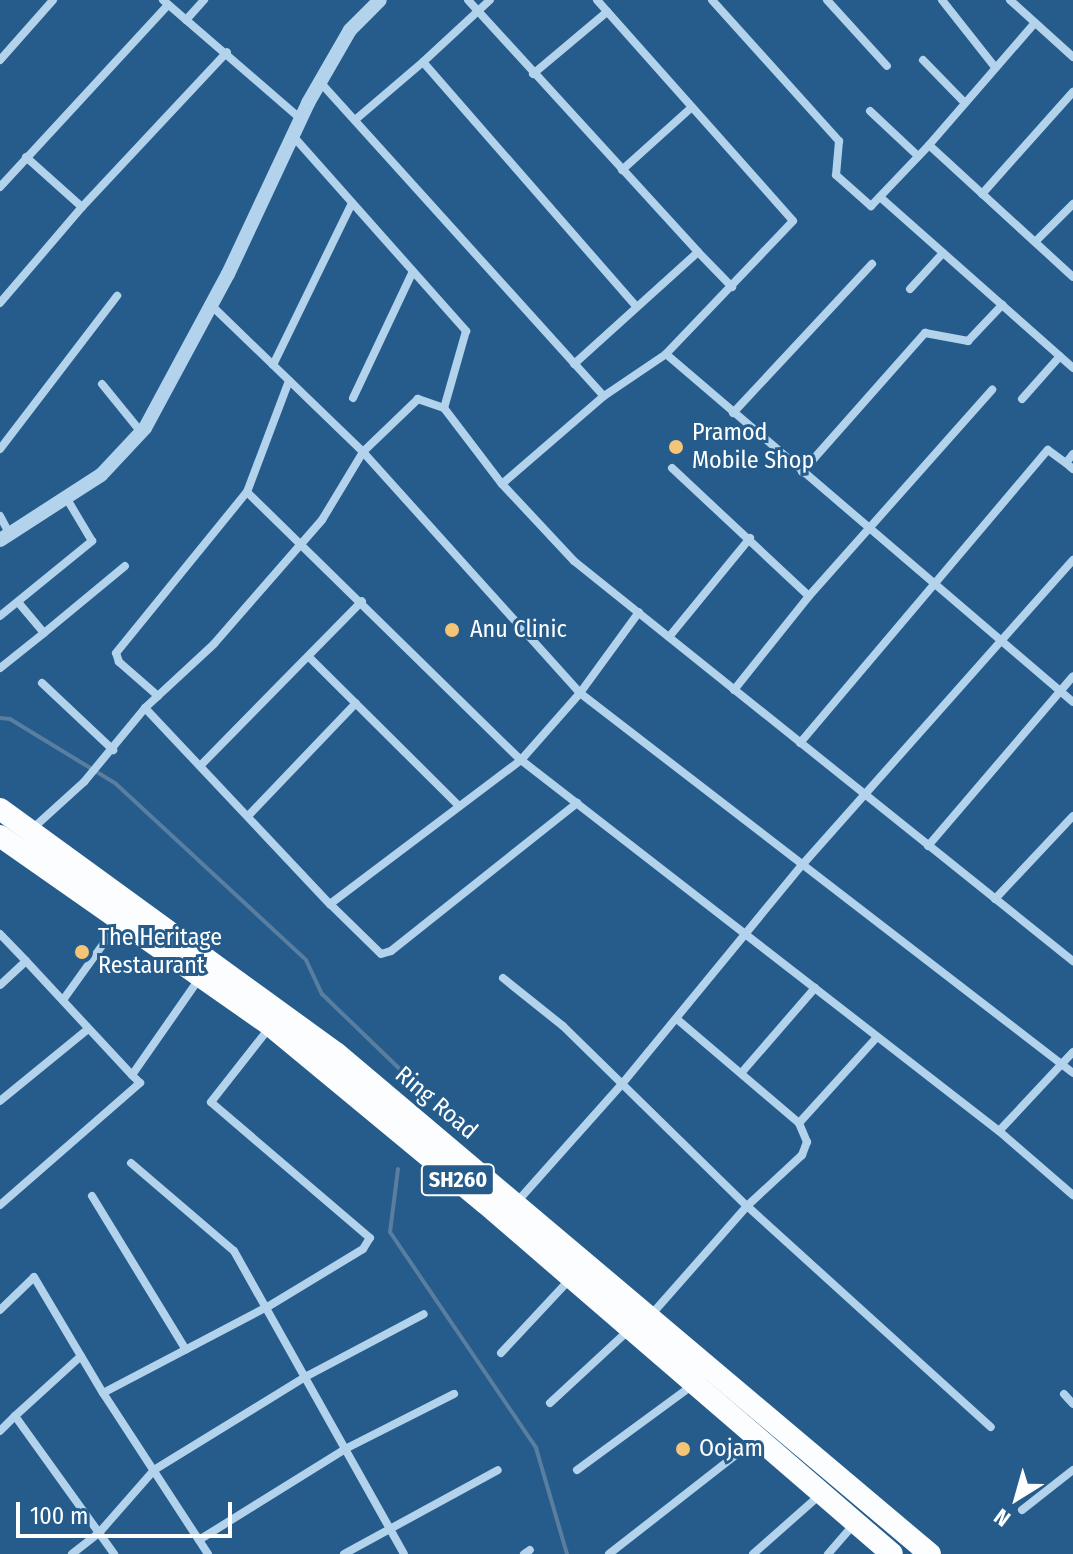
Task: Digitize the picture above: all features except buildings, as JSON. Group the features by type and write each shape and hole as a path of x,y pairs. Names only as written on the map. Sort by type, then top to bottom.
{"highway":[{"name":"Ring Road","path":"0,809 267,998 516,1203 533,1230 572,1277 892,1554"},
{"name":"Ring Road","path":"0,836 202,975 533,1230 651,1316 930,1554"}],"street":[{"path":"0,60 53,0"},
{"path":"186,20 204,0"},
{"path":"0,516 5,537 67,499 101,475 141,432 164,401 320,82 350,30 380,0"},
{"path":"468,0 732,287"},
{"path":"355,120 490,0"},
{"path":"502,484 604,396 666,354 793,221 597,0"},
{"path":"712,0 839,141 836,175 871,206 929,145 1033,25"},
{"path":"827,0 887,66"},
{"path":"942,0 995,67"},
{"path":"1010,0 1033,25 1073,57"},
{"path":"0,187 166,3 227,52 301,119"},
{"path":"533,74 607,12"},
{"path":"0,303 82,207 227,52"},
{"path":"923,60 965,103"},
{"path":"423,62 637,307"},
{"path":"320,82 604,396"},
{"path":"982,194 1073,92"},
{"path":"622,170 692,107"},
{"path":"870,111 918,156"},
{"path":"293,136 466,331 444,408"},
{"path":"929,145 1073,277"},
{"path":"26,157 82,207"},
{"path":"880,197 1073,368"},
{"path":"273,365 352,203"},
{"path":"1035,242 1073,204"},
{"path":"574,364 698,252"},
{"path":"910,289 943,253"},
{"path":"733,413 872,264"},
{"path":"353,398 413,271"},
{"path":"0,449 117,296"},
{"path":"802,472 925,333 968,341 1002,305"},
{"path":"212,306 363,452 580,693 1073,1073"},
{"path":"666,354 1073,702"},
{"path":"1022,399 1060,356"},
{"path":"158,696 119,662 116,653 247,492 289,381"},
{"path":"102,384 141,432"},
{"path":"734,690 809,596 992,390"},
{"path":"30,831 84,782 145,708 214,644 302,542 363,452 418,399 444,408 502,484 574,561 1073,961"},
{"path":"800,743 932,583 1048,450 1070,466 1073,454"},
{"path":"672,468 809,596"},
{"path":"247,492 302,542 521,760 999,1131 1073,1195"},
{"path":"0,616 92,541 67,499"},
{"path":"669,637 750,538"},
{"path":"516,1203 622,1084 803,864 1073,560"},
{"path":"0,668 125,566"},
{"path":"310,658 314,646 362,601"},
{"path":"18,602 44,633"},
{"path":"330,904 521,760 580,693 639,612"},
{"path":"310,658 459,806"},
{"path":"200,766 303,659 310,658"},
{"path":"928,846 1073,676"},
{"path":"42,683 111,752"},
{"path":"248,816 356,703"},
{"path":"145,708 381,954 391,951 577,803"},
{"path":"995,899 1073,816"},
{"path":"63,1000 121,920"},
{"path":"0,934 140,1083 0,1205"},
{"path":"0,985 26,961"},
{"path":"132,1075 202,975"},
{"path":"503,978 622,1084 747,1206 991,1427"},
{"path":"743,1071 815,988"},
{"path":"651,1316 747,1206 802,1155 807,1142 799,1123 743,1071 677,1019"},
{"path":"103,1393 269,1306 363,1249 370,1238 211,1102 271,1026"},
{"path":"0,1101 88,1029"},
{"path":"799,1123 877,1037"},
{"path":"999,1131 1073,1052"},
{"path":"131,1163 234,1251 269,1306 404,1554"},
{"path":"92,1196 186,1350"},
{"path":"0,1310 34,1277 103,1393 208,1554"},
{"path":"501,1353 572,1277"},
{"path":"72,1554 98,1534 154,1470 307,1376 424,1314"},
{"path":"550,1403 631,1328"},
{"path":"0,1431 81,1356"},
{"path":"577,1470 695,1384"},
{"path":"199,1540 347,1448 454,1394"},
{"path":"1064,1394 1073,1404"},
{"path":"15,1416 114,1554"},
{"path":"609,1554 758,1438"},
{"path":"344,1554 498,1470"},
{"path":"1022,1510 1073,1470"},
{"path":"753,1554 822,1493"},
{"path":"828,1554 855,1522"}],"waterway":[{"path":"0,718 10,719 115,783 306,960 322,994 409,1078"},
{"path":"398,1169 390,1232 536,1448 567,1554"}],"place":[{"name":"Pramod Mobile Shop","path":"676,447"},
{"name":"Anu Clinic","path":"452,630"},
{"name":"The Heritage Restaurant","path":"82,952"},
{"name":"Oojam","path":"683,1449"}]}
